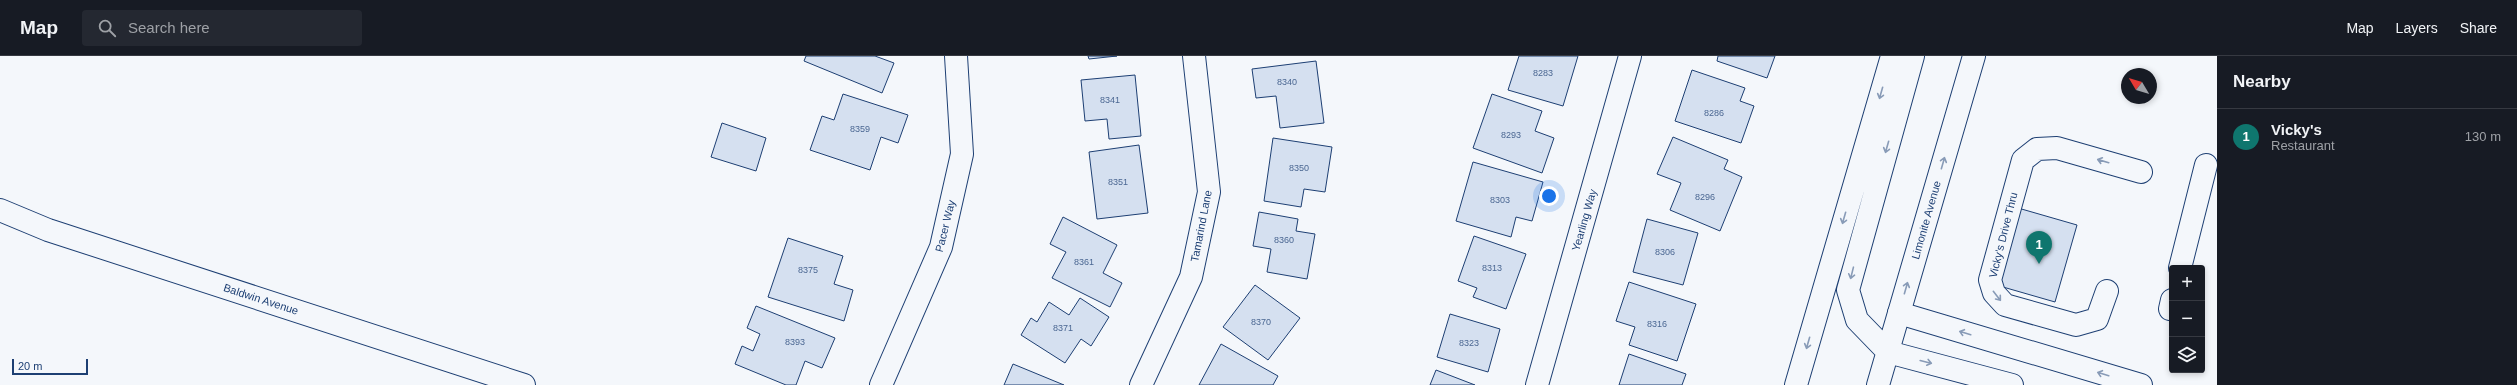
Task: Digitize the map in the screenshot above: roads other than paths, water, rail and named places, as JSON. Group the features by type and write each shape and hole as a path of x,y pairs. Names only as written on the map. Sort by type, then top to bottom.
{"street":[{"name":"Pacer Way","path":"881,385 943,239 962,154 956,56"},
{"name":"Tamarind Lane","path":"1141,385 1191,277 1209,192 1194,56"},
{"name":"Yearling Way","path":"1537,385 1630,56"},
{"path":"1796,385 1892,56"},
{"path":"1913,56 1848,290 1857,320 1888,352 2012,385"},
{"name":"Limonite Avenue","path":"1878,385 1974,56"},
{"name":"Vicky's Drive Thru","path":"2107,291 2097,319 2076,325 2005,305 1994,293 1990,280 2023,160 2037,149 2057,148 2141,172"},
{"path":"2181,265 2206,165"},
{"name":"Baldwin Avenue","path":"0,210 48,230 524,385"},
{"path":"1899,313 2141,385"}],"place":[{"name":"Vicky's","path":"2039,264"}]}
